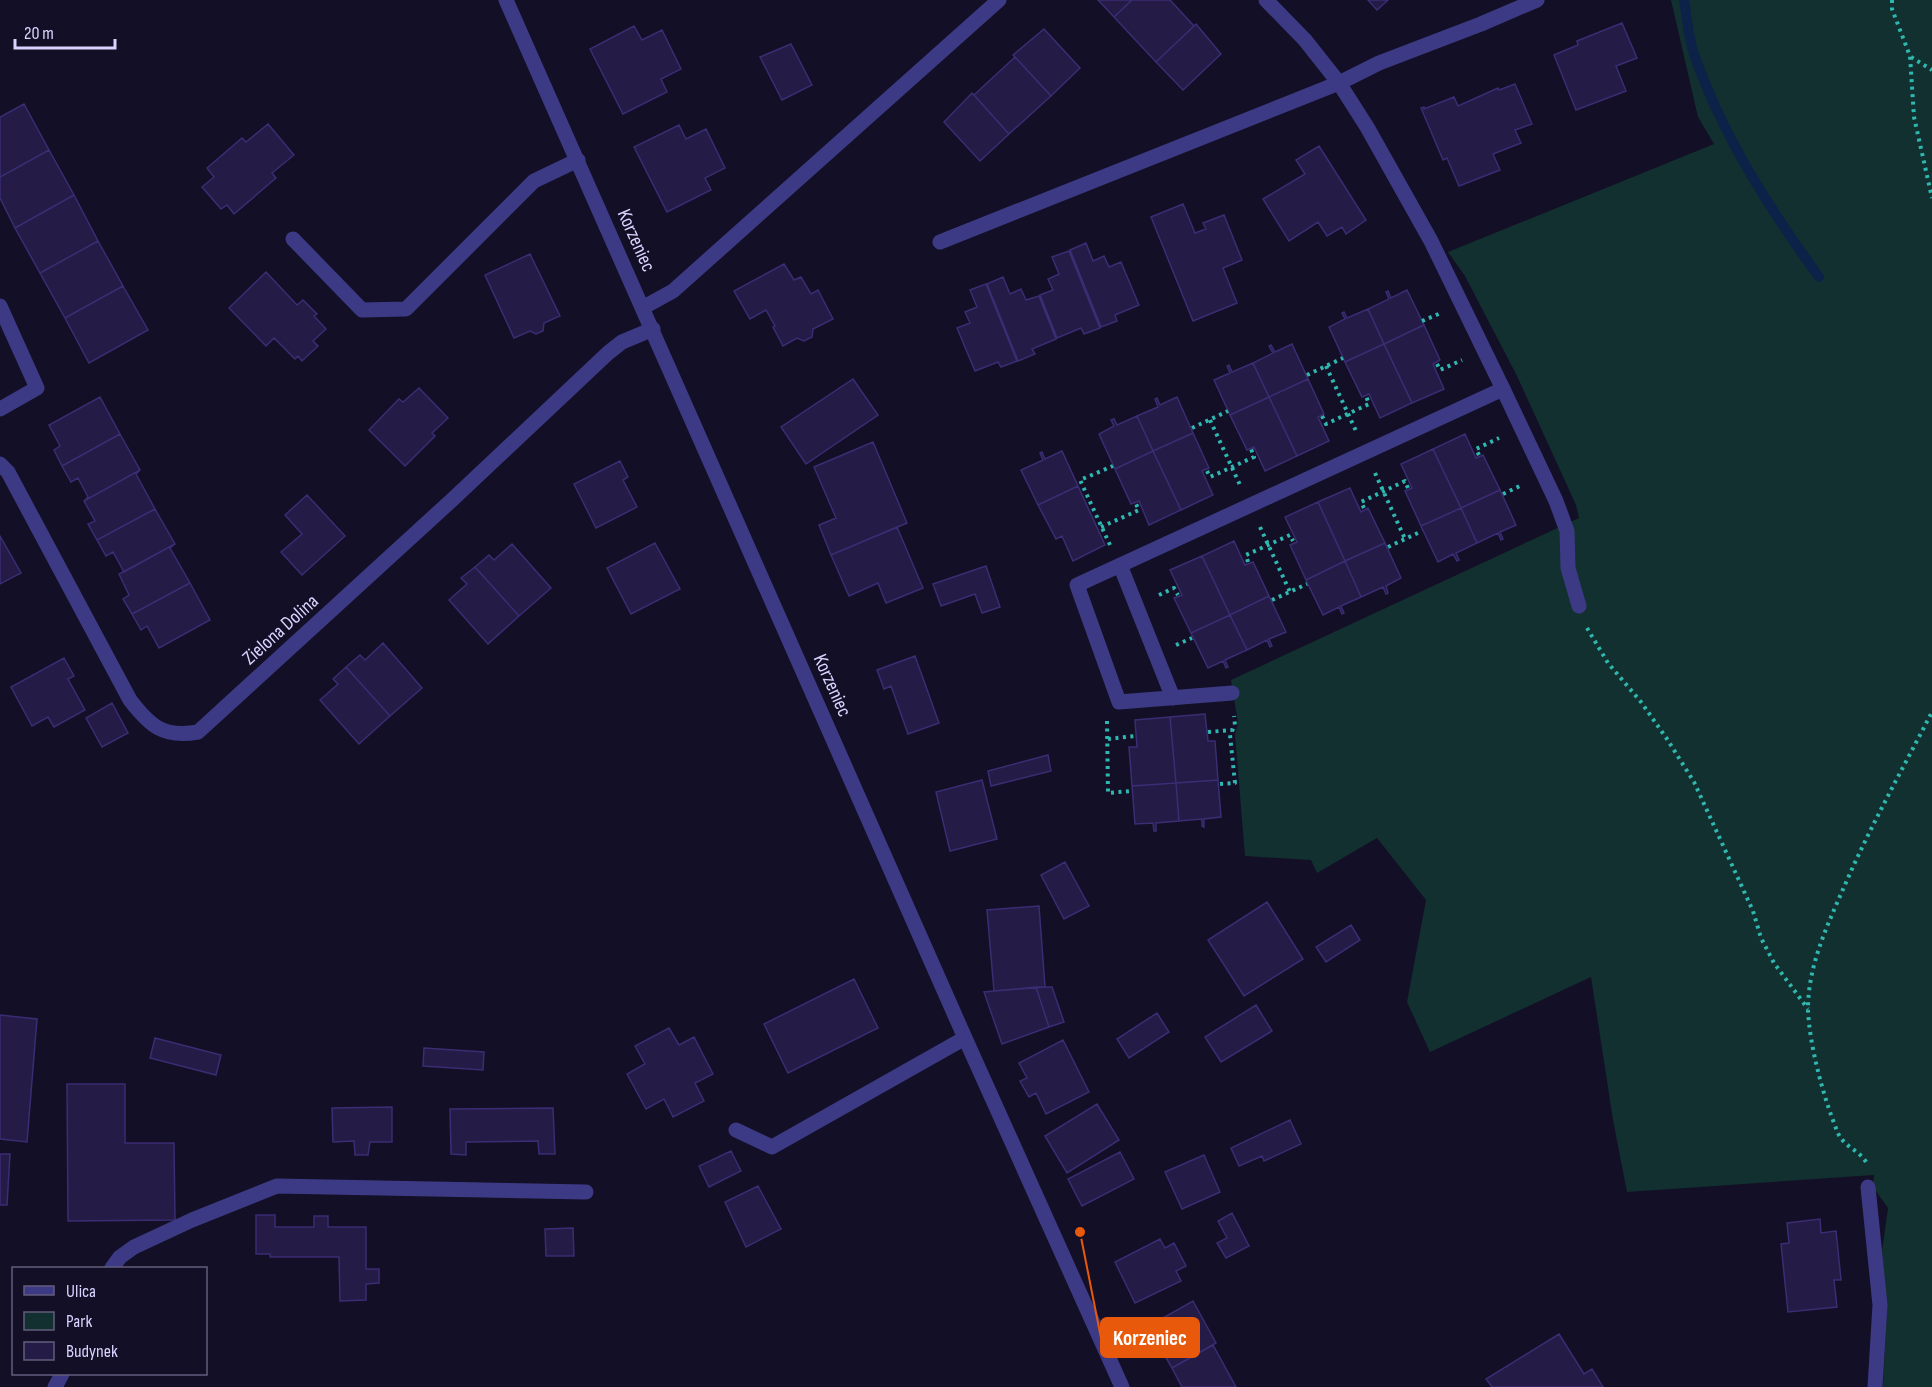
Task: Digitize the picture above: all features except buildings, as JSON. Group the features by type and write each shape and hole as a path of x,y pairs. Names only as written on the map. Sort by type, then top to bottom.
{"street":[{"name":"Korzeniec","path":"506,0 644,307 965,1038 1122,1387"},
{"path":"644,307 673,291 999,0"},
{"path":"1266,0 1305,40 1339,83 1367,127 1431,241 1556,501 1567,531 1568,568 1579,606"},
{"path":"940,242 1339,83 1379,63 1538,0"},
{"path":"293,239 362,310 406,309 534,181 578,160"},
{"path":"0,306 37,388 0,409"},
{"name":"Zielona Dolina","path":"0,464 8,472 130,700 145,720 159,729 181,735 198,732 453,499 608,353 622,342 653,329"},
{"path":"1232,693 1119,702 1077,585 1503,389"},
{"path":"1119,565 1173,698"},
{"path":"736,1130 772,1147 965,1038"},
{"path":"113,1267 120,1257 134,1247 192,1220 278,1186 586,1192"},
{"path":"1868,1187 1880,1305 1875,1387"}],"path":[{"path":"1892,0 1892,9 1910,56 1914,117 1932,198"},
{"path":"1910,56 1932,70"},
{"path":"1307,375 1343,358"},
{"path":"1437,364 1440,370 1466,359"},
{"path":"1326,366 1405,539"},
{"path":"1322,416 1326,424 1369,404 1366,396"},
{"path":"1192,428 1228,411"},
{"path":"1210,420 1290,592"},
{"path":"1479,455 1476,448 1501,436"},
{"path":"1206,471 1209,477 1254,457 1251,449"},
{"path":"1113,466 1080,480 1119,565"},
{"path":"1364,508 1361,502 1405,482 1408,488"},
{"path":"1101,527 1139,510 1136,504"},
{"path":"1388,547 1422,531"},
{"path":"1248,562 1246,555 1290,534 1293,541"},
{"path":"1272,600 1307,584"},
{"path":"1579,606 1590,634 1604,657 1641,702 1694,782 1753,911 1774,963 1808,1009"},
{"path":"1220,784 1235,783 1230,735 1235,725 1232,693"},
{"path":"1119,702 1107,715 1108,793 1131,791"},
{"path":"1868,1187 1866,1163 1862,1156 1845,1144 1839,1135 1828,1104 1811,1034 1808,1009 1814,968 1830,919 1868,835 1932,712"},
{"path":"1208,732 1232,730"},
{"path":"1108,739 1135,736"}],"green space":[{"path":"1671,0 1932,0 1932,1387 1883,1387 1887,1308 1882,1251 1888,1208 1873,1187 1874,1175 1627,1192 1613,1120 1591,977 1430,1052 1407,1002 1426,900 1377,838 1317,873 1311,860 1245,856 1235,735 1238,723 1231,680 1579,518 1576,505 1517,376 1465,276 1448,252 1714,144 1698,117"}],"waterway":[{"path":"1684,0 1692,47 1718,113 1748,170 1819,277"}],"place":[{"name":"Korzeniec","path":"1080,1232"}]}
